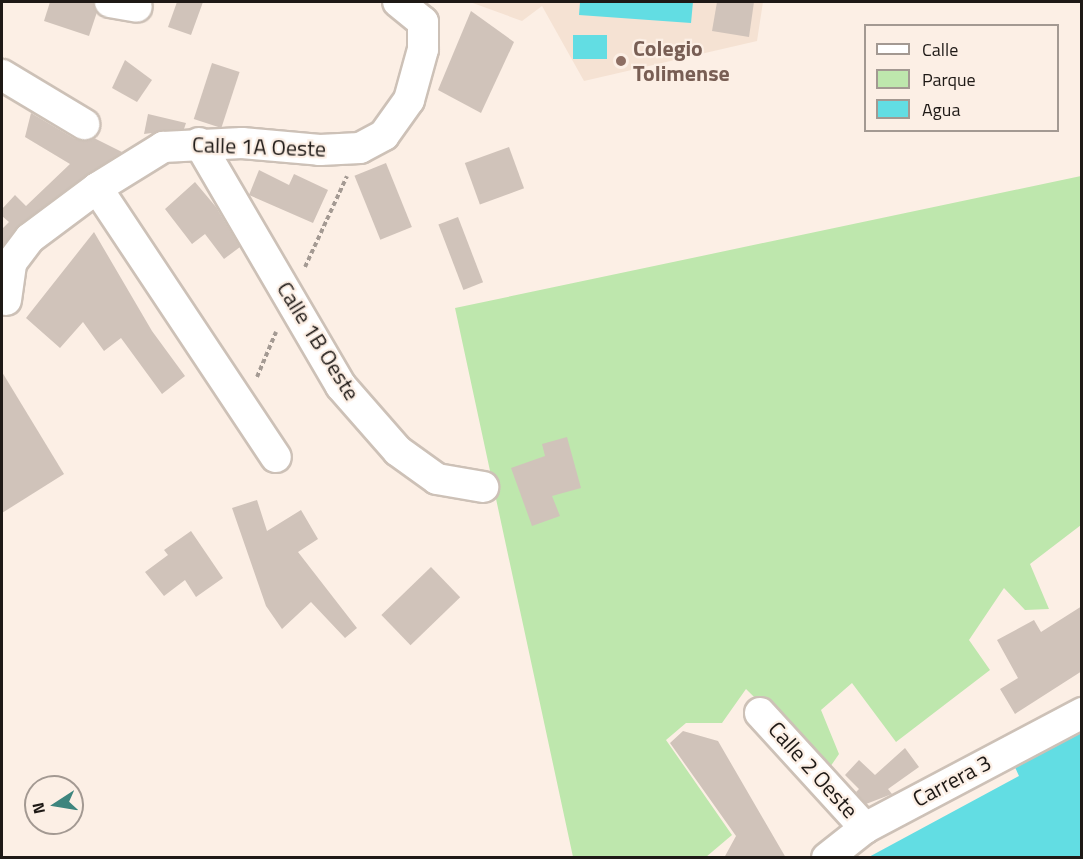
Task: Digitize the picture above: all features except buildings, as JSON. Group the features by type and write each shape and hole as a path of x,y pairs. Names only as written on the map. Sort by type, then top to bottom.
{"street":[{"name":"Calle 1A Oeste","path":"6,300 11,263 30,238 97,188 163,147 200,143 320,150 360,148 384,135 409,100 423,49 423,22 398,2"},
{"path":"2,75 84,124"},
{"name":"Calle 1B Oeste","path":"200,143 341,386 398,451 429,474 437,479 483,487"},
{"path":"97,188 276,457"},
{"name":"Calle 2 Oeste","path":"760,713 865,828"},
{"name":"Carrera 3","path":"827,858 865,828 1082,713"}],"shaded area":[{"name":"Colegio Tolimense","path":"470,2 763,2 757,41 584,81 542,6 522,21"}],"green space":[{"path":"1081,176 1081,525 1030,564 1049,609 1025,610 1004,588 969,640 990,670 896,742 852,683 821,710 839,754 828,770 746,689 722,723 686,723 666,740 732,835 706,857 573,857 455,308"}],"water":[{"path":"580,2 693,2 691,23 579,15"},
{"path":"573,35 607,35 607,59 573,59"},
{"path":"1081,728 1081,857 867,858 1019,776 1013,763"}],"place":[{"name":"Colegio Tolimense","path":"621,61"}]}
